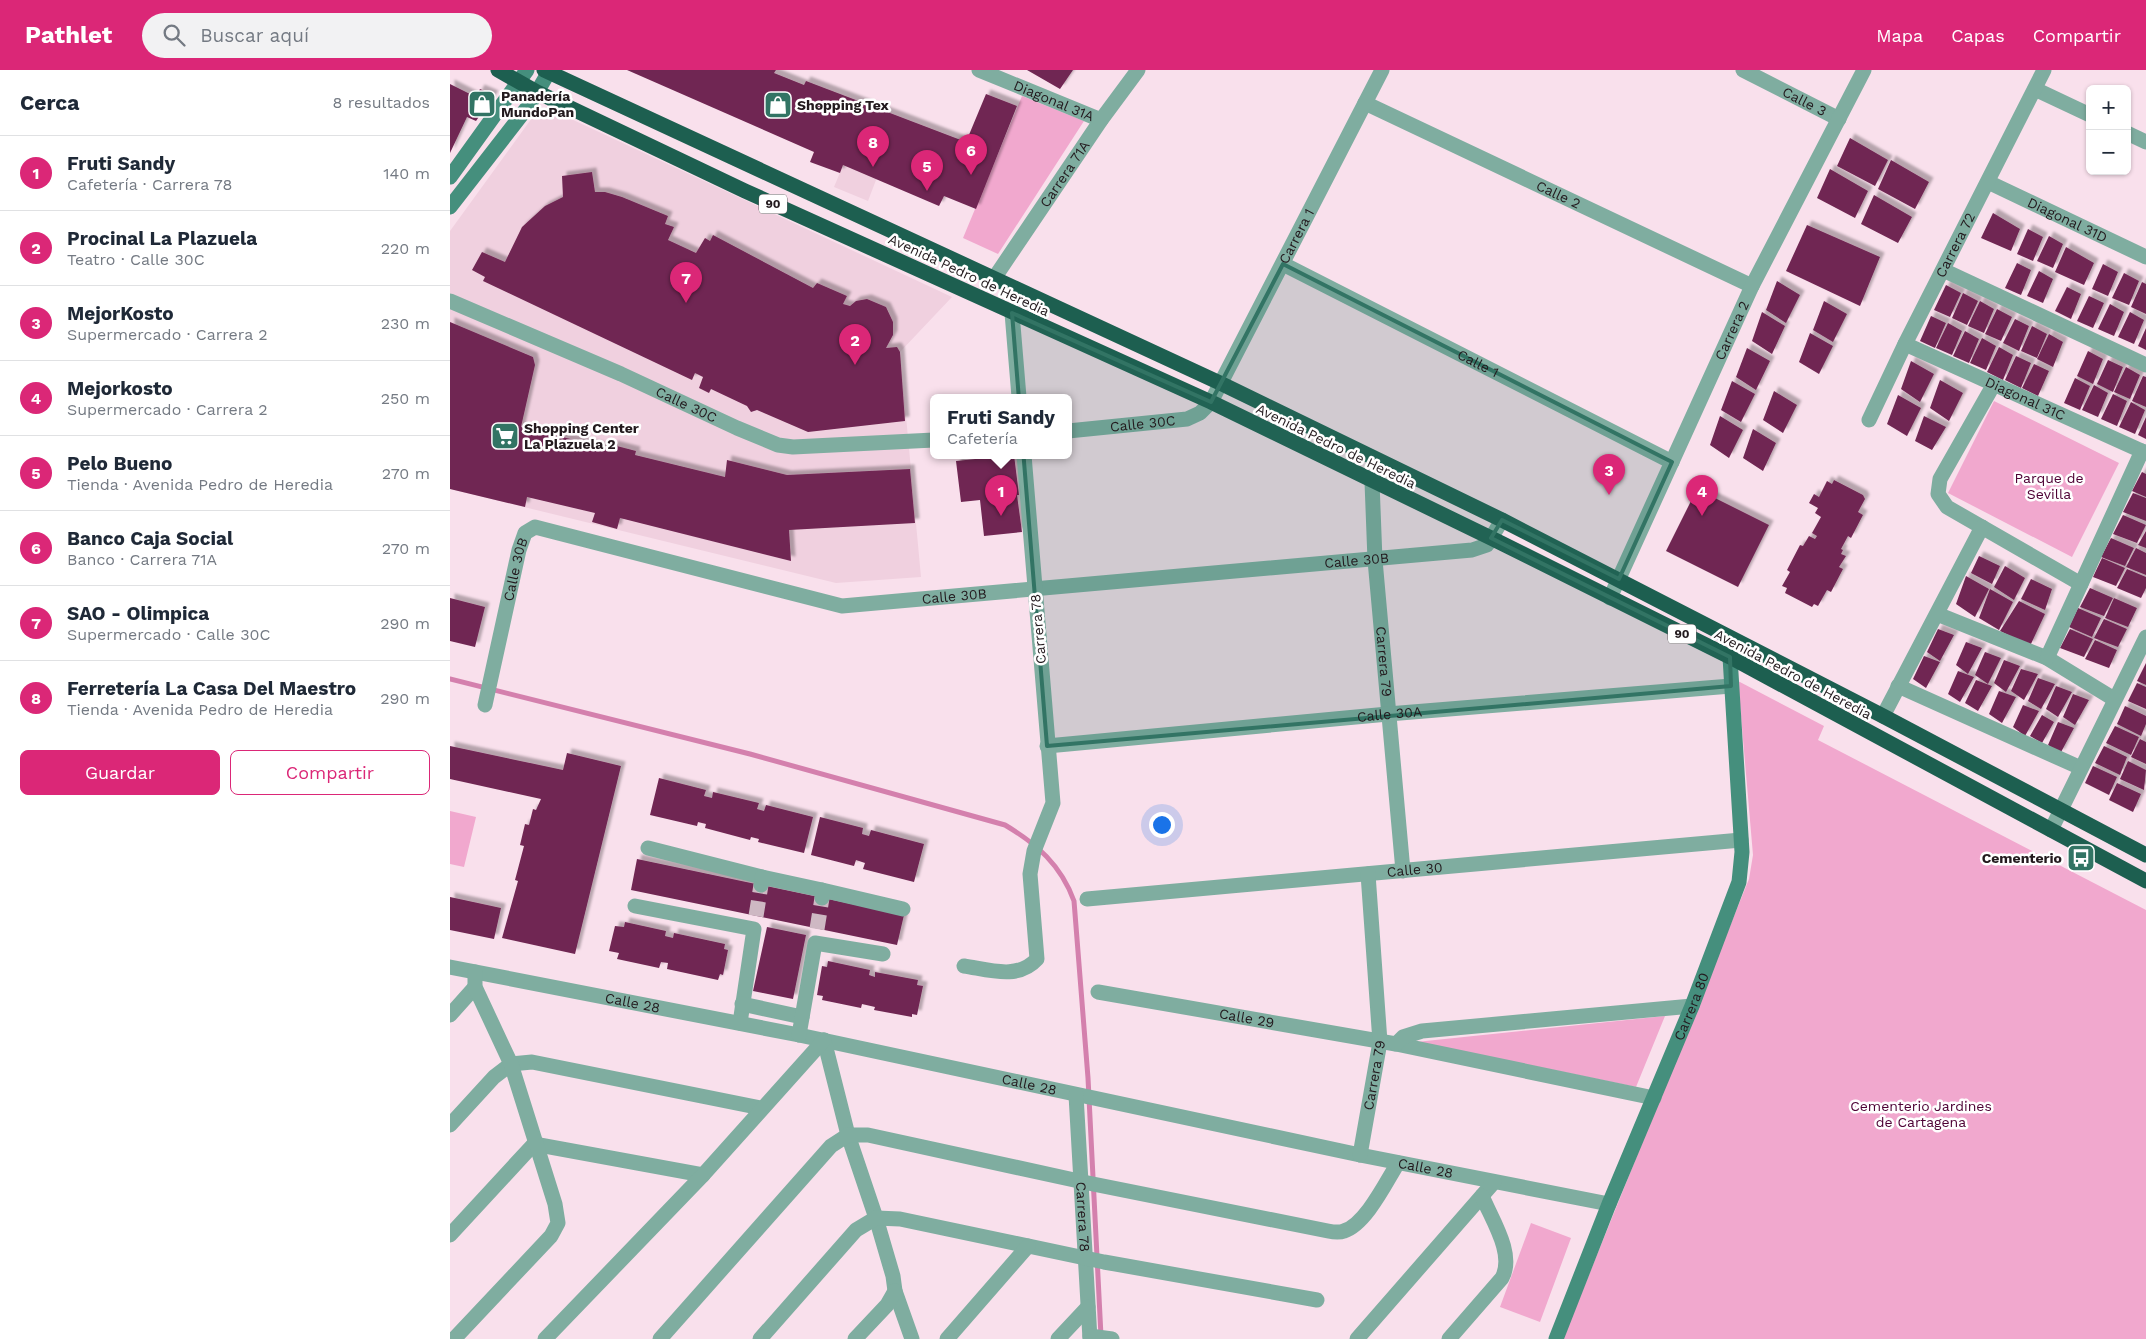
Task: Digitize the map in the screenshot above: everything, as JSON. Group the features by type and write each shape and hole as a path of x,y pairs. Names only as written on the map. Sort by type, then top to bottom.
{"highway":[{"name":"Avenida Pedro de Heredia","path":"498,70 524,76 537,92 745,191 1211,402 1372,482 1491,538 1730,657 2146,881"},
{"name":"Avenida Pedro de Heredia","path":"547,71 993,280 1220,383 1502,520 2146,854"}],"street":[{"name":"Diagonal 31A","path":"978,70 1101,120"},
{"name":"Carrera 71A","path":"993,280 1101,120 1138,70"},
{"name":"Carrera 1","path":"1211,402 1382,70"},
{"name":"Calle 3","path":"1743,70 1839,119"},
{"name":"Carrera 2","path":"1610,598 1752,286 1864,70"},
{"name":"Carrera 72","path":"1869,420 1905,344 2044,70"},
{"path":"450,207 537,92 547,71"},
{"path":"451,174 524,76"},
{"path":"2036,89 2086,113"},
{"name":"Calle 2","path":"1365,103 1752,286"},
{"path":"2131,135 2146,142"},
{"name":"Diagonal 31D","path":"1988,182 2146,257"},
{"name":"Calle 1","path":"1283,264 1672,462"},
{"path":"1943,270 2146,364"},
{"name":"Calle 30C","path":"450,301 621,374 778,445 793,448 930,440"},
{"path":"1012,313 1019,394"},
{"name":"Diagonal 31C","path":"1905,344 2144,452"},
{"path":"1994,384 1940,479 1938,494 1947,507 2080,584"},
{"name":"Calle 30C","path":"1072,431 1187,419 1200,413 1211,402"},
{"path":"2047,658 2080,584 2144,452"},
{"name":"Carrera 78","path":"964,966 1015,973 1029,967 1037,959 1030,874 1036,848 1052,808 1024,459"},
{"name":"Carrera 79","path":"1372,482 1375,560 1403,871"},
{"name":"Calle 30B","path":"485,706 521,544 526,533 535,526 842,606 1472,550 1487,545 1502,520"},
{"path":"1883,716 1982,527"},
{"path":"1937,614 2047,658 2114,698"},
{"path":"2051,830 2114,698 2146,637"},
{"name":"Carrera 80","path":"1556,1339 1609,1204 1692,1006 1739,882 1742,864 1730,657"},
{"name":"Calle 30A","path":"1047,746 1388,714 1731,686"},
{"path":"1898,686 2081,768"},
{"name":"Calle 30","path":"1087,899 1741,840"},
{"path":"648,848 761,881 903,909"},
{"name":"Carrera 79","path":"1360,1155 1380,1042 1368,874"},
{"path":"635,906 755,922 740,1024"},
{"path":"799,1035 816,936 883,954"},
{"name":"Calle 28","path":"450,967 475,979 799,1035 1078,1095 1102,1098 1398,1163 1609,1204"},
{"path":"450,1016 475,979"},
{"path":"454,1339 551,1236 558,1222 555,1204 534,1144 511,1064 475,979"},
{"name":"Calle 29","path":"1098,992 1396,1044 1654,1098"},
{"path":"742,1004 802,1017"},
{"path":"1396,1044 1403,1037 1422,1031 1692,1006"},
{"path":"545,1339 703,1175 761,1108 824,1040"},
{"path":"824,1040 848,1135 876,1218 894,1276 895,1291 912,1339"},
{"path":"450,1125 494,1077 511,1064 532,1062 761,1108"},
{"name":"Carrera 78","path":"1078,1095 1084,1182 1093,1260 1088,1307 1100,1338"},
{"path":"660,1339 831,1146 848,1135 868,1135 1103,1186 1319,1230 1342,1232 1354,1226 1368,1211 1398,1163"},
{"path":"534,1144 703,1175"},
{"path":"450,1235 534,1144"},
{"path":"1357,1339 1494,1182"},
{"path":"1449,1339 1506,1271 1507,1260 1482,1196"},
{"path":"760,1339 856,1230 876,1218 900,1219 1093,1260 1317,1300"},
{"path":"947,1339 1028,1246"},
{"path":"855,1339 887,1305 895,1291"},
{"path":"1058,1339 1088,1307"}],"highlighted area":[{"path":"1283,264 1672,462 1619,579 1502,520 1491,538 1730,657 1731,686 1047,746 1012,313 1211,402"}],"shaded area":[{"path":"868,105 900,117 868,201 834,187"},
{"path":"542,109 552,110 952,297 900,352 921,577 836,583 450,489 450,231 537,111"}],"green space":[{"path":"1022,96 1084,121 998,254 963,238"},
{"name":"Parque de Sevilla","path":"1994,401 2119,463 2072,557 1948,493"},
{"name":"Cementerio Jardines de Cartagena","path":"1738,681 1824,726 1818,740 2146,910 2146,1339 1563,1339 1749,879 1753,855"},
{"path":"450,811 476,817 464,867 450,864"},
{"path":"1665,1016 1636,1087 1416,1042"},
{"path":"1531,1223 1571,1238 1540,1322 1500,1307"}],"building":[{"path":"627,70 776,70 774,73 804,85 806,81 966,142 986,94 1017,106 976,209 944,196 939,206 843,165 840,173 810,162 814,152"},
{"path":"1027,70 1073,70 1060,89"},
{"path":"450,84 476,97 480,89 494,95 476,121 467,117 450,153"},
{"path":"1850,138 1888,160 1875,186 1837,166"},
{"path":"1891,160 1929,182 1915,209 1878,189"},
{"path":"1830,169 1868,191 1855,218 1817,198"},
{"path":"592,172 595,192 605,192 622,197 668,216 665,224 674,227 668,240 696,253 705,238 710,241 713,235 813,288 817,283 847,296 843,304 850,306 856,301 867,299 886,307 893,322 893,335 886,348 897,347 900,352 905,421 808,432 757,410 751,412 747,406 711,389 709,393 699,388 703,377 695,373 692,380 483,281 485,277 472,270 482,252 505,262 522,227 545,206 563,197 562,176"},
{"path":"1874,195 1912,217 1898,243 1861,224"},
{"path":"1993,213 2020,229 2011,251 1981,238"},
{"path":"1807,225 1880,257 1860,306 1786,271"},
{"path":"2028,229 2043,237 2033,261 2017,254"},
{"path":"2049,236 2063,244 2053,268 2037,261"},
{"path":"2066,247 2094,263 2084,285 2055,272"},
{"path":"2017,263 2031,270 2021,295 2005,288"},
{"path":"2103,264 2118,272 2108,296 2092,289"},
{"path":"2039,271 2053,279 2043,303 2027,296"},
{"path":"2124,273 2139,281 2129,305 2112,298"},
{"path":"1777,281 1800,295 1786,323 1766,310"},
{"path":"2142,282 2146,284 2146,314 2131,307"},
{"path":"1946,285 1961,293 1950,317 1934,310"},
{"path":"2067,287 2081,294 2071,319 2055,311"},
{"path":"1963,293 1978,301 1967,325 1952,318"},
{"path":"2089,296 2104,303 2093,328 2077,321"},
{"path":"1824,301 1847,314 1833,342 1813,330"},
{"path":"1980,301 1994,309 1984,333 1968,326"},
{"path":"2110,304 2124,312 2114,336 2098,329"},
{"path":"1997,309 2012,317 2001,341 1985,334"},
{"path":"1762,312 1785,326 1772,354 1752,341"},
{"path":"2130,312 2144,320 2134,344 2118,337"},
{"path":"1931,316 1946,323 1935,348 1920,341"},
{"path":"2015,319 2029,326 2019,351 2003,343"},
{"name":"Shopping Center La Plazuela 2","path":"450,322 533,357 535,365 521,427 612,449 613,445 636,451 635,455 725,477 727,460 787,475 910,469 915,523 789,530 791,561 620,518 617,529 592,522 595,513 527,497 525,507 450,489"},
{"path":"1948,323 1962,331 1952,355 1936,348"},
{"path":"2032,326 2047,334 2037,358 2021,351"},
{"path":"2146,328 2146,350 2138,346"},
{"path":"1965,331 1979,339 1969,363 1953,356"},
{"path":"1810,333 1833,346 1819,374 1799,362"},
{"path":"2049,334 2063,342 2053,367 2037,359"},
{"path":"1982,338 1996,346 1986,370 1970,363"},
{"path":"1999,347 2013,355 2003,380 1987,372"},
{"path":"1747,348 1770,361 1756,390 1736,377"},
{"path":"2088,351 2103,359 2093,384 2077,376"},
{"path":"2016,356 2031,363 2021,388 2005,380"},
{"path":"2108,360 2123,367 2113,392 2097,384"},
{"path":"1911,361 1934,374 1920,402 1901,389"},
{"path":"2034,364 2049,371 2038,396 2022,388"},
{"path":"2126,367 2140,375 2130,399 2114,392"},
{"path":"2143,376 2146,377 2146,407 2132,401"},
{"path":"2075,378 2090,386 2080,410 2064,403"},
{"path":"1940,380 1963,393 1949,421 1930,408"},
{"path":"1732,381 1755,394 1741,422 1721,410"},
{"path":"2094,385 2108,393 2098,417 2082,410"},
{"path":"1774,391 1797,405 1783,433 1763,420"},
{"path":"2113,394 2127,401 2117,426 2101,419"},
{"path":"1898,395 1921,408 1907,436 1887,424"},
{"path":"2131,402 2145,410 2135,434 2119,427"},
{"path":"1720,416 1743,430 1729,458 1710,445"},
{"path":"1924,416 1946,427 1932,450 1915,441"},
{"path":"2146,417 2146,439 2138,435"},
{"path":"1753,429 1776,443 1763,471 1743,458"},
{"path":"1014,459 1022,532 984,536 980,500 961,502 956,461"},
{"path":"2142,472 2146,474 2146,497 2132,491"},
{"path":"1834,480 1863,495 1865,499 1858,512 1863,515 1851,538 1848,536 1841,549 1843,550 1841,554 1846,556 1839,567 1843,569 1831,592 1827,590 1818,606 1814,604 1812,607 1785,593 1787,588 1782,586 1790,572 1787,570 1800,545 1803,546 1809,536 1815,539 1817,536 1812,533 1821,517 1815,513 1818,508 1809,503 1814,494 1819,497 1827,481 1832,484"},
{"path":"1697,489 1769,525 1738,587 1666,551"},
{"path":"2133,493 2146,498 2146,521 2123,512"},
{"path":"2123,515 2146,525 2137,543 2113,534"},
{"path":"2146,531 2146,548 2138,545"},
{"path":"2111,538 2134,548 2125,566 2101,557"},
{"path":"2136,548 2146,553 2146,575 2126,567"},
{"path":"1979,556 2000,566 1992,584 1971,573"},
{"path":"2102,558 2125,568 2116,586 2093,577"},
{"path":"2005,566 2025,578 2014,600 1994,587"},
{"path":"2127,569 2146,577 2146,588 2141,598 2117,588"},
{"path":"1966,576 1989,589 1975,617 1956,604"},
{"path":"2031,579 2052,589 2045,610 2021,599"},
{"path":"2090,588 2113,598 2104,616 2080,607"},
{"path":"1990,589 2013,602 1999,630 1979,618"},
{"path":"450,598 485,607 475,647 450,641"},
{"path":"2114,598 2137,608 2128,627 2105,618"},
{"path":"2019,601 2045,614 2030,646 2000,631"},
{"path":"2078,608 2101,618 2092,637 2069,627"},
{"path":"2104,619 2127,629 2118,647 2094,638"},
{"path":"1938,629 1954,635 1940,661 1927,652"},
{"path":"2070,629 2093,639 2084,657 2060,648"},
{"path":"2095,640 2117,650 2109,668 2085,659"},
{"path":"1966,642 1982,648 1968,674 1956,665"},
{"path":"1985,652 2001,658 1988,684 1975,675"},
{"path":"1924,656 1940,662 1926,688 1913,679"},
{"path":"2004,660 2020,666 2006,692 1994,683"},
{"path":"2146,663 2146,685 2137,681"},
{"path":"2021,669 2038,674 2024,700 2011,691"},
{"path":"1958,671 1974,677 1960,702 1948,694"},
{"path":"2038,678 2055,684 2041,709 2028,701"},
{"path":"1976,680 1992,686 1978,711 1965,703"},
{"path":"2137,683 2146,687 2146,709 2128,701"},
{"path":"2056,686 2072,692 2058,717 2046,709"},
{"path":"1999,691 2016,697 2002,723 1989,714"},
{"path":"2073,694 2089,700 2075,725 2063,717"},
{"path":"2023,705 2039,711 2025,736 2013,727"},
{"path":"2125,706 2146,716 2146,724 2141,736 2117,724"},
{"path":"2042,715 2054,722 2042,743 2030,736"},
{"path":"2058,722 2074,728 2060,754 2048,745"},
{"path":"2115,726 2139,737 2131,755 2106,743"},
{"path":"2140,739 2146,742 2146,764 2131,757"},
{"path":"450,746 563,770 567,753 621,766 575,954 502,938 518,881 515,880 524,846 520,845 525,824 529,825 533,809 536,810 541,799 450,779"},
{"path":"2104,746 2127,757 2120,775 2095,763"},
{"path":"2128,761 2146,770 2144,790 2120,779"},
{"path":"2093,766 2117,777 2109,795 2085,783"},
{"path":"659,778 706,790 704,796 712,798 713,792 759,803 757,809 764,811 766,805 813,817 804,853 758,842 759,839 751,837 750,840 705,828 706,824 698,822 697,826 650,815"},
{"path":"2117,783 2141,794 2133,812 2109,800"},
{"path":"820,817 863,828 862,834 869,836 871,830 924,844 914,882 863,869 865,863 856,860 854,866 811,855"},
{"path":"637,859 904,915 897,945 631,890"},
{"path":"450,897 501,908 494,939 450,930"},
{"path":"625,922 666,931 665,936 673,938 674,933 725,944 724,949 728,950 723,975 720,974 718,980 667,969 668,963 661,962 659,968 617,959 619,953 609,951 615,926 624,927"},
{"path":"767,927 806,935 793,999 753,991"},
{"path":"828,961 870,970 869,975 875,977 875,972 918,980 917,985 923,986 917,1015 912,1014 912,1017 874,1010 875,1007 862,1004 861,1008 822,1000 823,996 817,995 822,966 827,967"}],"waterway":[{"path":"450,679 750,754 1005,825 1047,857 1069,888 1074,901 1088,1078 1101,1336"}],"tunnel":[{"path":"756,916 761,885"},
{"path":"817,929 822,898"}],"place":[{"name":"Panadería MundoPan","path":"482,104"},
{"name":"Shopping Tex","path":"778,105"},
{"name":"Ferretería La Casa Del Maestro","path":"873,167"},
{"name":"Banco Caja Social","path":"971,175"},
{"name":"Pelo Bueno","path":"927,191"},
{"name":"SAO - Olimpica","path":"686,303"},
{"name":"Procinal La Plazuela","path":"855,365"},
{"name":"Shopping Center La Plazuela 2","path":"505,436"},
{"name":"MejorKosto","path":"1609,495"},
{"name":"Fruti Sandy","path":"1001,516"},
{"name":"Mejorkosto","path":"1702,516"},
{"name":"Cementerio","path":"2081,858"}]}
